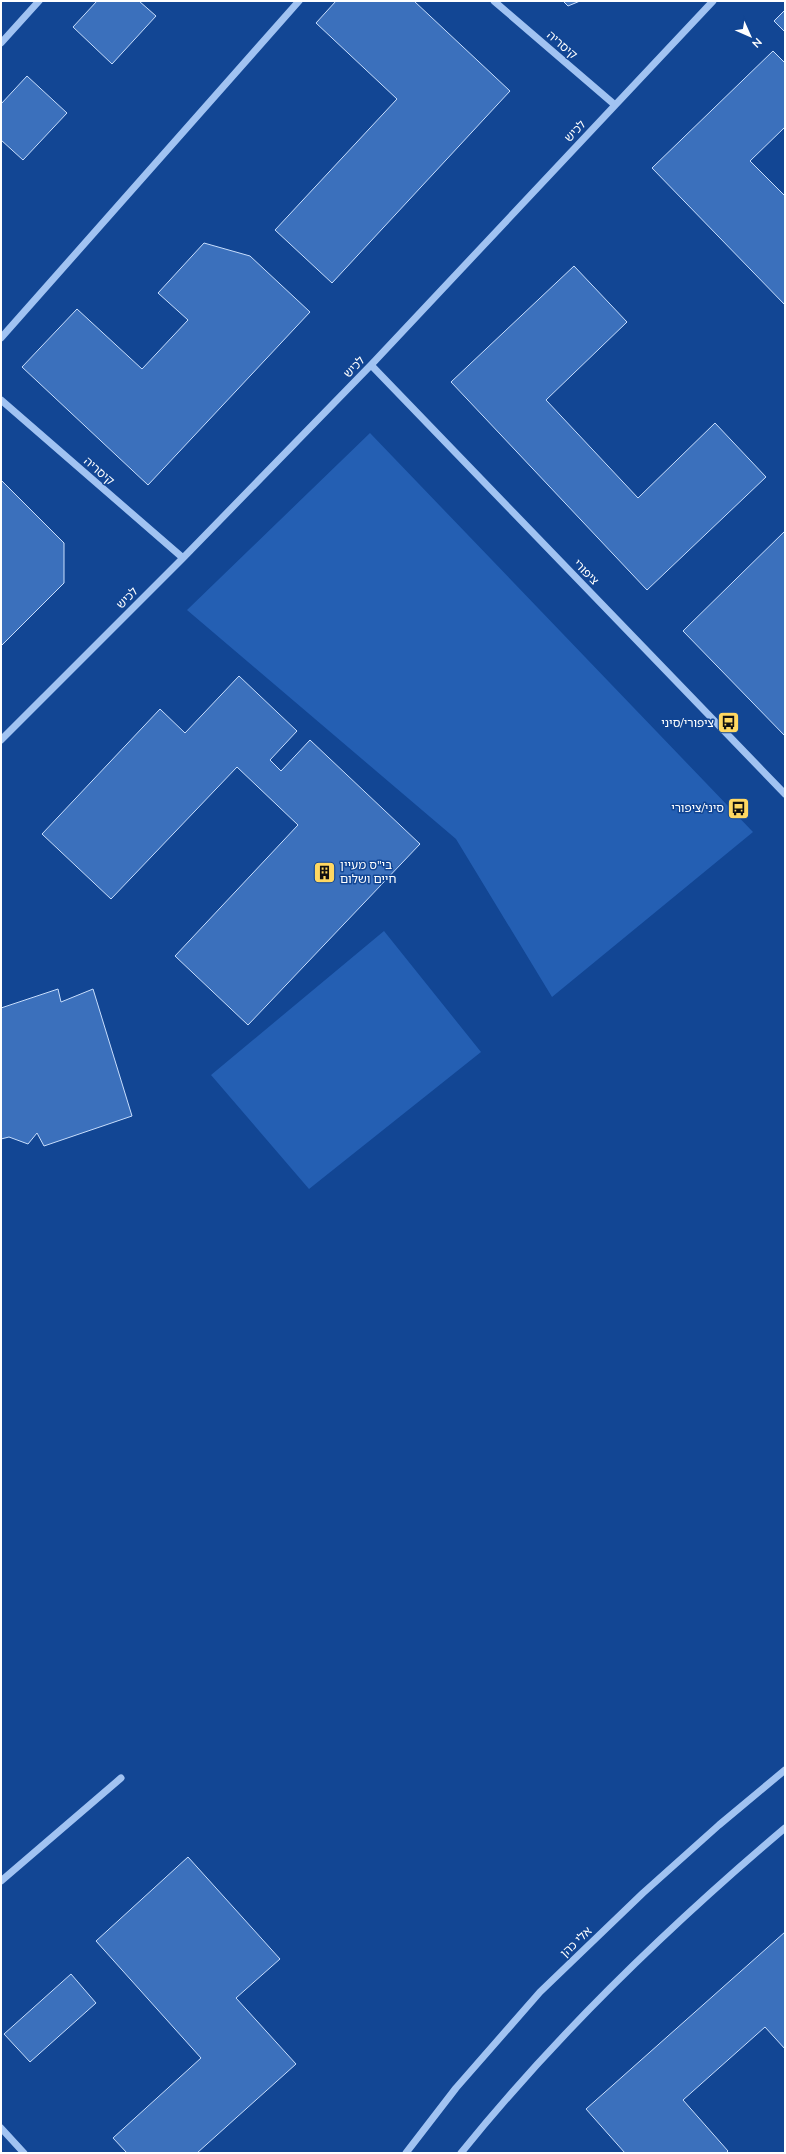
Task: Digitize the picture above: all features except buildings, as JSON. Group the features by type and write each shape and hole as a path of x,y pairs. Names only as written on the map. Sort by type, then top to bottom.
{"street":[{"path":"1,43 39,1"},
{"path":"1,338 299,1"},
{"name":"קיסריה","path":"494,1 615,105"},
{"name":"לכיש","path":"1,740 183,558 371,365 713,1"},
{"name":"ציפורי","path":"371,365 785,794"},
{"name":"קיסריה","path":"1,400 183,558"},
{"name":"אלי כהן","path":"406,2153 456,2088 540,1992 655,1882 718,1825 785,1770"},
{"path":"1,1881 121,1778"},
{"path":"461,2153 546,2054 631,1967 720,1883 785,1828"},
{"path":"1,2128 24,2153"}],"shaded area":[{"path":"370,433 753,832 552,997 456,839 187,610"},
{"path":"384,931 481,1052 309,1189 211,1075"}],"place":[{"name":"ציפורי/סיני","path":"729,723"},
{"name":"סיני/ציפורי","path":"739,808"},
{"name":"בי\"ס מעיין חיים ושלום","path":"324,872"}]}
